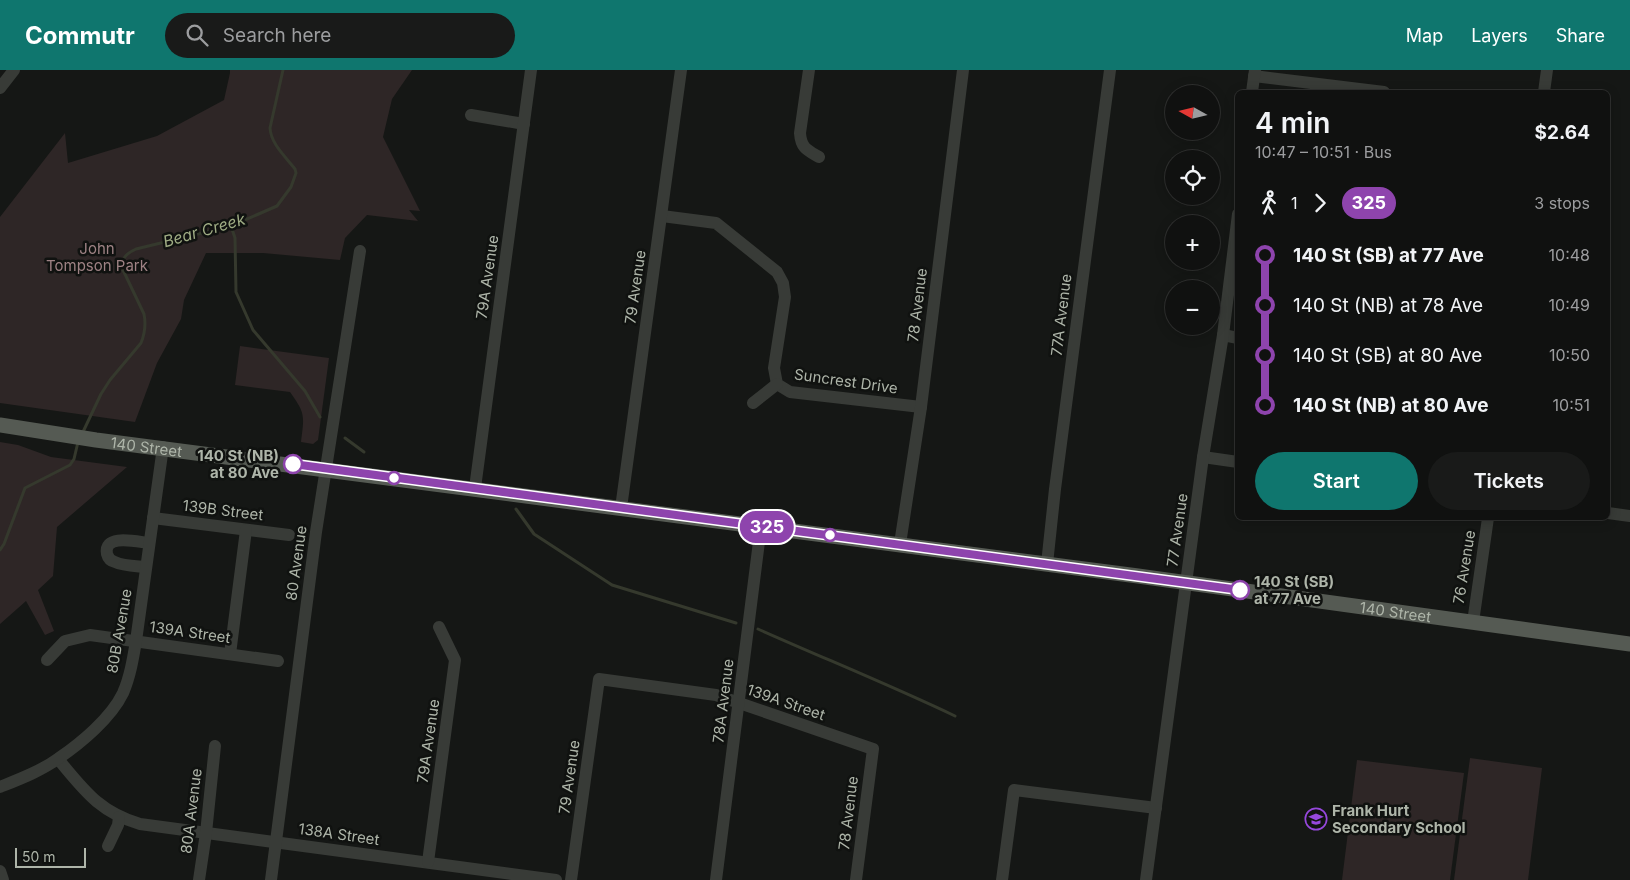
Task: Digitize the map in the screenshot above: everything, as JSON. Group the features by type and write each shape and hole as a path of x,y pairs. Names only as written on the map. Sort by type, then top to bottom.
{"main road":[{"name":"140 Street","path":"0,425 96,440 163,447 1186,582 1630,644"}],"street":[{"name":"79A Avenue","path":"475,488 531,70"},
{"name":"79 Avenue","path":"621,508 681,70"},
{"path":"809,70 800,141 803,147 819,157"},
{"name":"78 Avenue","path":"900,544 920,407 963,70"},
{"name":"77A Avenue","path":"1047,564 1055,489 1110,70"},
{"path":"1544,90 1547,70"},
{"path":"0,88 7,73"},
{"path":"1252,90 1255,73 1370,90"},
{"path":"471,115 524,124"},
{"name":"Suncrest Drive","path":"662,216 716,223 777,272 783,283 785,297 774,368 777,384 790,392 920,407"},
{"name":"77 Avenue","path":"1146,880 1203,457 1235,237"},
{"name":"80 Avenue","path":"271,880 316,532 360,251"},
{"path":"1222,335 1235,337"},
{"path":"753,403 777,384"},
{"name":"80B Avenue","path":"0,787 58,759 97,727 116,705 127,683 136,642 163,447"},
{"path":"1203,457 1235,462"},
{"path":"1610,513 1630,516"},
{"name":"139B Street","path":"153,518 289,535"},
{"name":"76 Avenue","path":"1473,622 1488,520"},
{"name":"78A Avenue","path":"716,880 761,526"},
{"path":"230,654 246,530"},
{"path":"146,567 115,563 108,558 106,552 112,542 119,540 149,543"},
{"name":"79A Avenue","path":"428,862 455,660 438,627"},
{"name":"139A Street","path":"47,660 65,641 90,635 278,661"},
{"name":"79 Avenue","path":"572,880 599,679"},
{"name":"139A Street","path":"599,679 716,695 873,750"},
{"name":"80A Avenue","path":"199,880 215,746"},
{"name":"78 Avenue","path":"856,880 873,750"},
{"name":"138A Street","path":"58,759 86,793 98,804 119,817 152,826 556,880"},
{"path":"1002,880 1014,790 1156,808"},
{"path":"108,846 118,825 119,817"},
{"path":"0,871 3,880"}],"green space":[{"name":"John Tompson Park","path":"230,70 412,70 392,99 383,137 420,211 409,210 418,221 367,215 345,238 340,260 263,253 206,253 184,300 181,319 157,363 135,422 0,403 0,217 65,133 68,163 157,136 224,100"},
{"path":"240,346 329,358 318,440 313,444 301,442 303,416 299,405 290,392 235,385"},
{"path":"0,442 18,445 51,457 127,467 57,527 53,576 38,590 54,631 45,635 26,601 0,624"},
{"path":"1470,758 1542,768 1528,880 1454,880"},
{"path":"1357,760 1464,773 1450,880 1342,880"}],"waterway":[{"name":"Bear Creek","path":"82,434 101,394 110,380 141,343 143,336 144,314 123,270 123,260 127,255 136,249 231,226 277,206 291,187 296,173 295,169 276,145 270,128 283,70"},
{"path":"231,226 235,238 236,292 253,330 305,391 320,417"},
{"path":"345,438 364,452"},
{"name":"Bear Creek","path":"0,550 25,488 70,465 74,459 78,442"},
{"path":"516,509 534,534 612,585 736,623"},
{"path":"758,629 955,716"}],"bus line":[{"name":"325","path":"293,464 1240,590"}],"place":[{"name":"140 St (NB) at 80 Ave","path":"293,464"},
{"name":"140 St (SB) at 77 Ave","path":"1240,590"},
{"name":"Frank Hurt Secondary School","path":"1316,819"}]}
